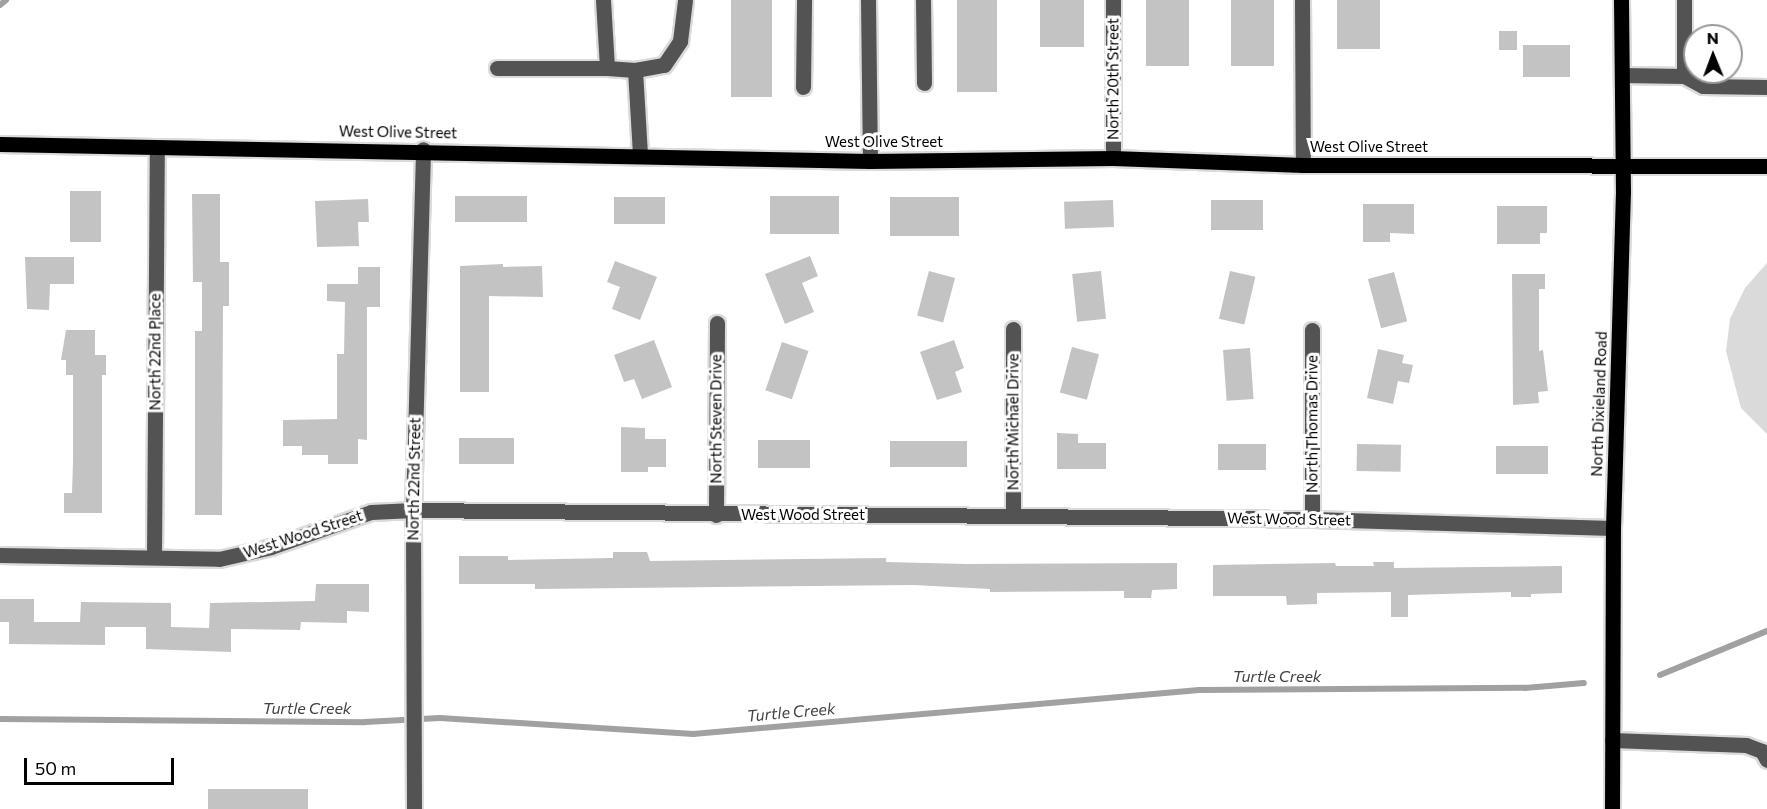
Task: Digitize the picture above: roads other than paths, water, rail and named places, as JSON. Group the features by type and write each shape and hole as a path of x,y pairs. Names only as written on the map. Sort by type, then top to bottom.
{"main road":[{"name":"North Dixieland Road","path":"1612,809 1613,528 1623,165 1621,0"},
{"name":"West Olive Street","path":"0,144 157,148 423,149 870,161 1113,158 1303,165 1767,166"}],"street":[{"path":"603,0 607,68"},
{"path":"497,68 635,70 664,65 680,41 685,0"},
{"path":"803,87 804,0"},
{"path":"868,0 870,161"},
{"path":"923,0 924,83"},
{"name":"North 20th Street","path":"1113,0 1113,158"},
{"path":"1302,0 1303,165"},
{"path":"1684,0 1684,24"},
{"path":"635,70 640,155"},
{"path":"1622,75 1683,76"},
{"path":"1699,84 1703,86 1767,87"},
{"name":"North 22nd Place","path":"154,557 157,148"},
{"name":"North 22nd Street","path":"414,809 413,510 423,149"},
{"name":"North Steven Drive","path":"716,515 717,323"},
{"name":"North Michael Drive","path":"1013,329 1013,515"},
{"name":"North Thomas Drive","path":"1312,330 1312,519"},
{"name":"West Wood Street","path":"0,555 219,559 271,547 371,512 413,510 716,515 1013,515 1312,519 1613,528"},
{"path":"1612,740 1746,745 1762,751 1767,760"}],"waterway":[{"path":"0,5 6,0"},
{"name":"Turtle Creek","path":"1660,675 1767,631"},
{"name":"Turtle Creek","path":"0,719 365,722 440,718 693,734 1199,690 1525,688 1584,683"}]}
